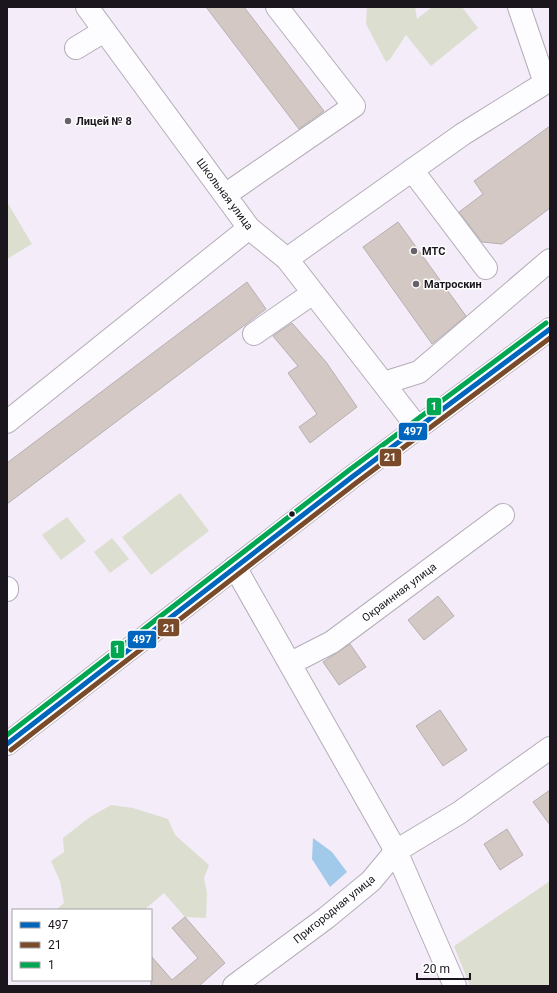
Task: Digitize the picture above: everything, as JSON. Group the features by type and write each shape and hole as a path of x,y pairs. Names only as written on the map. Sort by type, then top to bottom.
{"street":[{"name":"Школьная улица","path":"87,7 248,228 287,259 418,428"},
{"path":"225,195 354,106 277,7"},
{"path":"287,259 463,134 545,83 519,7"},
{"path":"76,48 104,31"},
{"path":"412,170 486,268"},
{"path":"7,422 248,228"},
{"path":"384,384 419,372 550,260"},
{"path":"254,334 313,293"},
{"path":"7,744 235,567 550,329"},
{"name":"Окраинная улица","path":"291,663 332,642 503,515"},
{"path":"235,567 291,663 396,852 455,986"},
{"name":"Пригородная улица","path":"234,986 326,918 371,881 396,852 459,813 550,748"}],"green space":[{"path":"367,7 415,7 417,19 432,7 462,7 478,28 431,66 406,35 390,59 386,62 366,24"},
{"path":"7,202 32,244 7,259"},
{"path":"180,493 209,531 151,575 122,537"},
{"path":"67,517 86,541 61,560 42,535"},
{"path":"112,538 129,559 110,573 94,552"},
{"path":"111,805 133,808 168,819 175,835 209,865 204,878 207,893 206,918 185,917 164,893 145,909 57,909 64,903 60,881 51,861 64,852 63,838 90,817"},
{"path":"550,881 550,986 470,986 454,946"}],"water":[{"path":"313,838 332,852 347,872 330,887 312,859"}],"building":[{"path":"206,7 244,7 324,111 299,129"},
{"path":"550,126 550,208 502,244 482,242 459,212 483,194 474,181"},
{"name":"Матроскин","path":"398,222 466,316 432,344 363,247"},
{"path":"247,282 266,309 7,504 7,463"},
{"path":"292,323 326,362 357,407 310,443 299,427 317,414 288,373 298,366 273,336"},
{"path":"438,596 454,616 424,640 408,620"},
{"path":"350,644 366,667 339,685 323,662"},
{"path":"440,710 467,750 443,766 416,726"},
{"path":"550,790 550,825 533,802"},
{"path":"507,829 523,855 500,870 484,844"},
{"path":"185,917 225,963 199,986 151,986 152,957 172,980 198,958 172,928"}],"transit line":[{"name":"1","path":"7,735 348,471 546,323"},
{"name":"497","path":"7,744 352,477 550,329"},
{"name":"21","path":"11,750 356,483 550,338"}],"place":[{"name":"Лицей № 8","path":"68,121"},
{"name":"МТС","path":"414,251"},
{"name":"Матроскин","path":"416,284"}]}
